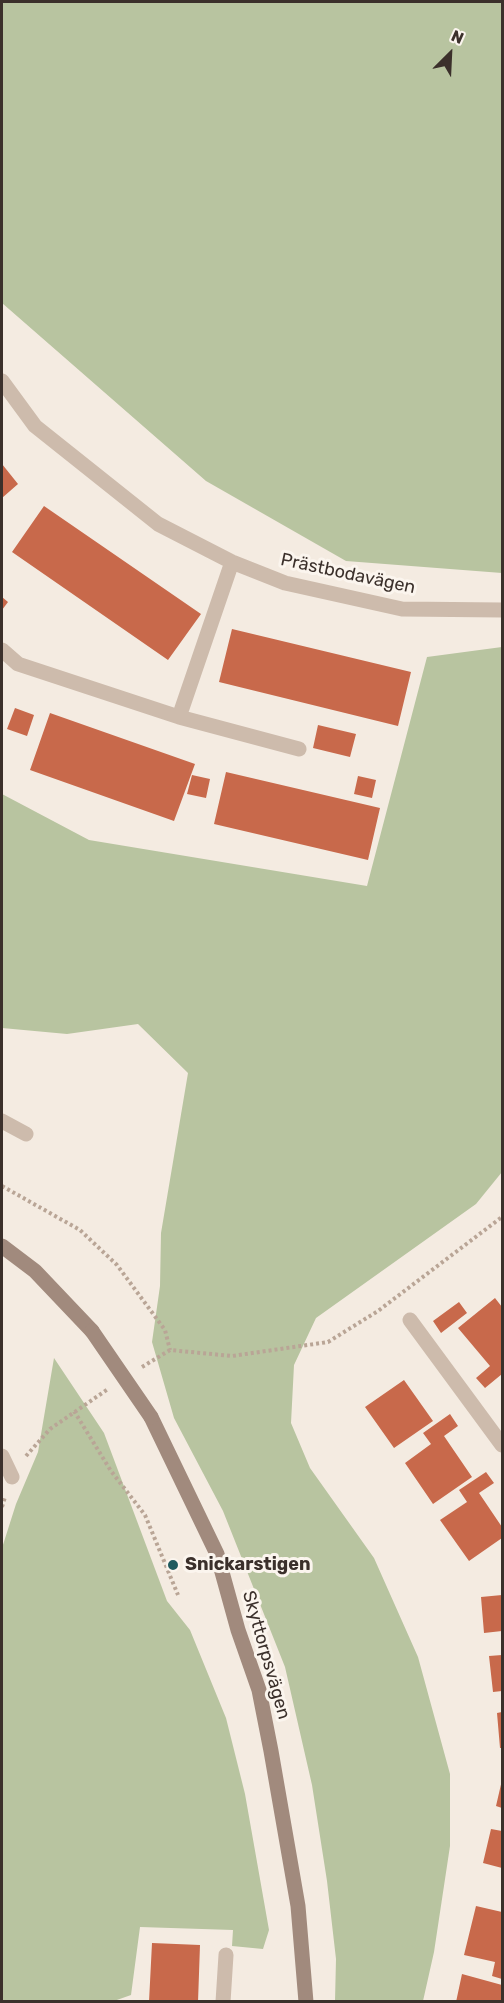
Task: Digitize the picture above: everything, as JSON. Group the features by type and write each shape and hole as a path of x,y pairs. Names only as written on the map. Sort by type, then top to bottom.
{"street":[{"name":"Prästbodavägen","path":"2,381 34,426 158,525 232,562 285,583 402,609 502,610"},
{"path":"179,717 232,562"},
{"path":"2,650 18,664 179,717 299,749"},
{"path":"2,1121 26,1134"},
{"name":"Skyttorpsvägen","path":"2,1246 35,1271 92,1331 151,1418 217,1554 238,1630 259,1689 298,1906 306,2001"},
{"path":"410,1320 502,1445"},
{"path":"2,1456 12,1477"},
{"path":"223,2001 226,1955"}],"path":[{"path":"2,1186 80,1230 117,1265 165,1330 170,1350"},
{"path":"133,1373 170,1350 232,1356 328,1342 378,1311 502,1218"},
{"path":"2,1508 12,1477 30,1451 50,1429 113,1386"},
{"path":"74,1411 111,1471 145,1515 178,1595"}],"green space":[{"path":"2,2 502,2 502,573 346,561 206,481 2,303"},
{"path":"502,647 502,1172 476,1204 316,1318 294,1365 291,1423 310,1468 374,1558 418,1657 450,1774 450,1846 434,1952 423,2001 335,2001 336,1959 327,1881 312,1785 285,1667 223,1511 174,1418 152,1342 160,1286 161,1233 188,1073 138,1024 67,1034 2,1028 2,794 89,840 367,886 427,657"},
{"path":"54,1358 104,1433 167,1601 190,1630 226,1718 245,1794 269,1930 263,1949 232,1946 233,1930 140,1927 131,1995 114,2001 2,2001 2,1548 16,1504 38,1452"}],"building":[{"path":"2,464 18,484 2,498"},
{"path":"44,506 201,614 168,660 12,552"},
{"path":"2,597 8,602 2,610"},
{"path":"232,629 411,672 398,726 219,682"},
{"path":"15,708 34,715 27,736 7,729"},
{"path":"50,713 195,764 174,821 30,770"},
{"path":"318,725 356,734 350,757 313,748"},
{"path":"226,772 380,808 368,860 214,824"},
{"path":"192,775 210,779 206,798 187,794"},
{"path":"358,776 376,780 372,798 354,794"},
{"path":"495,1298 502,1307 502,1374 485,1388 476,1378 490,1366 458,1328"},
{"path":"459,1302 467,1313 441,1333 433,1321"},
{"path":"404,1380 433,1421 394,1448 365,1407"},
{"path":"450,1414 458,1426 444,1436 472,1477 433,1504 405,1463 431,1444 423,1433"},
{"path":"486,1472 494,1483 479,1493 502,1527 502,1538 469,1561 440,1520 467,1502 459,1490"},
{"path":"502,1595 502,1631 484,1633 481,1597"},
{"path":"502,1655 502,1691 493,1692 489,1656"},
{"path":"502,1712 502,1748 500,1748 497,1713"},
{"path":"502,1780 502,1808 496,1806"},
{"path":"491,1829 502,1831 502,1868 483,1863"},
{"path":"476,1906 502,1912 502,1979 492,1976 495,1962 464,1955"},
{"path":"152,1943 200,1945 198,2002 149,2002"},
{"path":"462,1974 502,1985 502,2002 456,2002"}],"place":[{"name":"Snickarstigen","path":"173,1565"}]}
